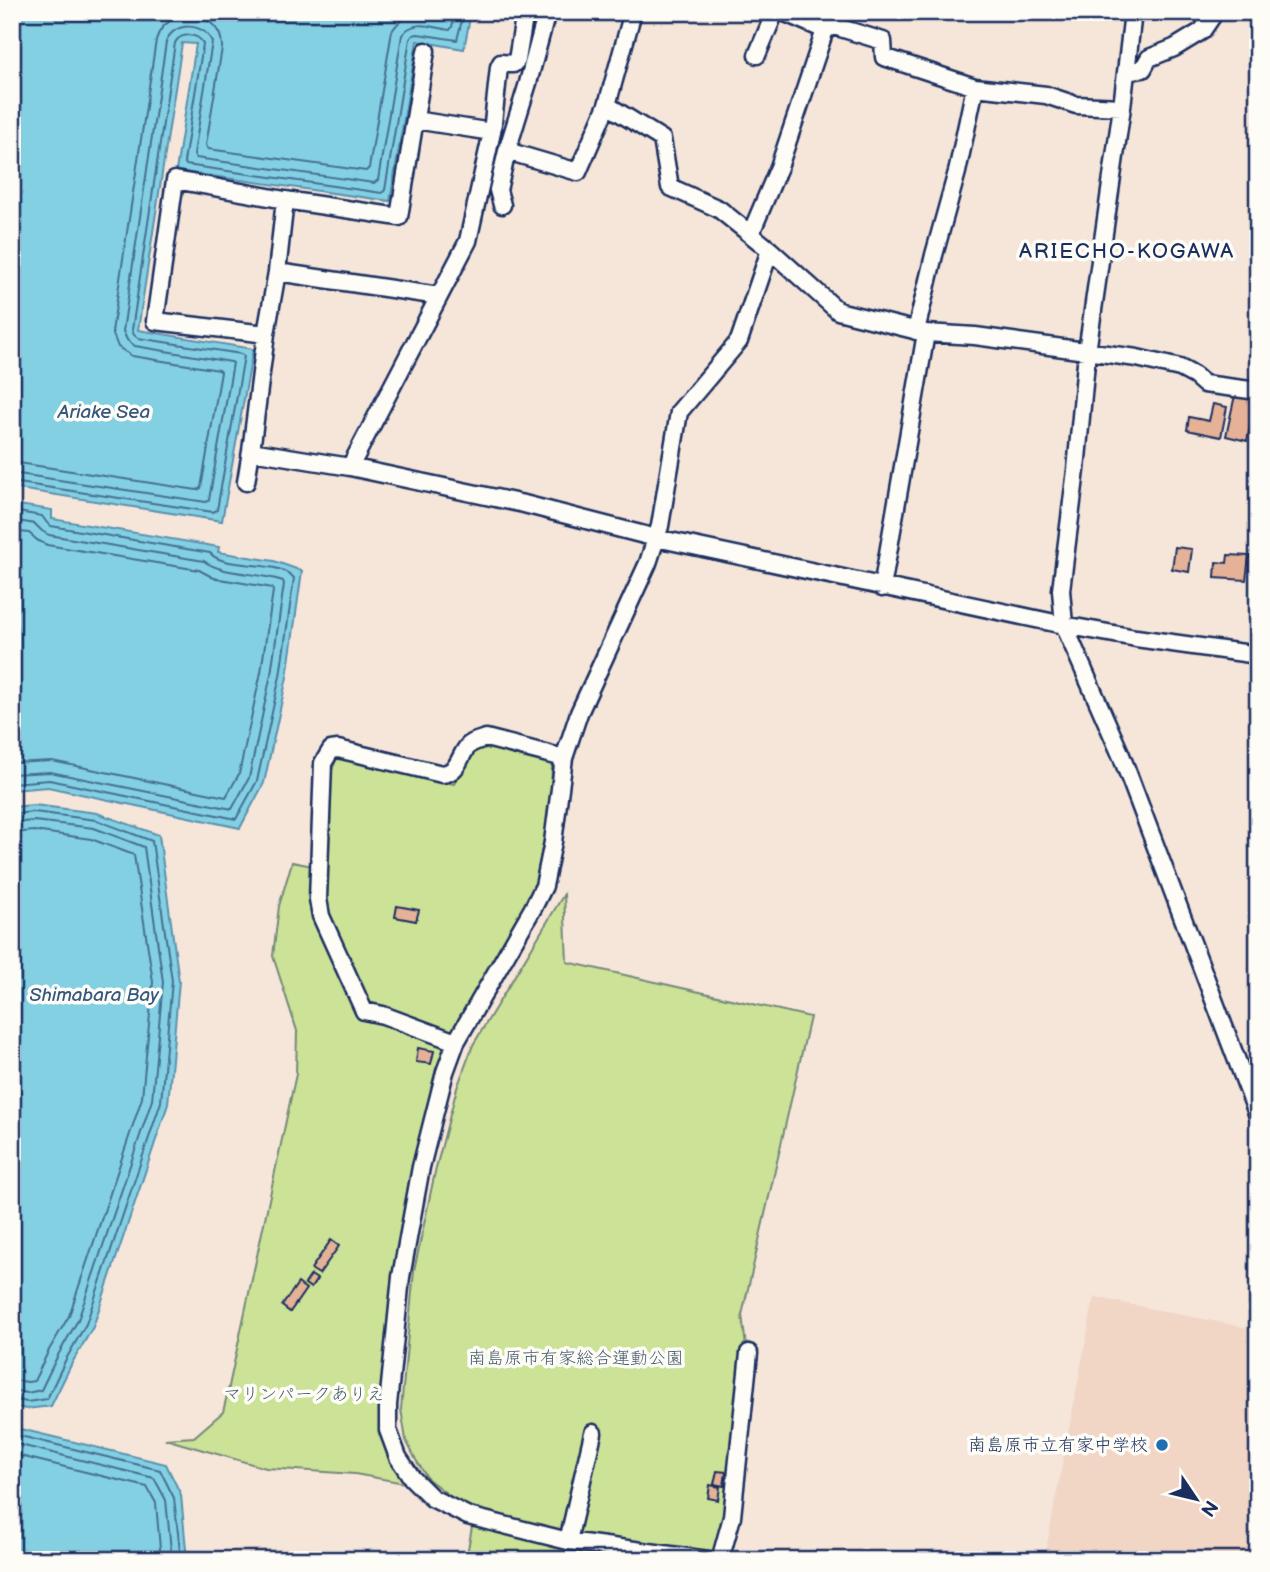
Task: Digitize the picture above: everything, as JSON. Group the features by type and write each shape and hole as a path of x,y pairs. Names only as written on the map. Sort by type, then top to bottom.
{"street":[{"path":"350,467 467,241 492,132 499,67 501,63 513,64 517,60 526,12"},
{"path":"502,205 498,190 507,151 547,12"},
{"path":"507,151 578,172 607,105 633,12"},
{"path":"757,55 775,12"},
{"path":"783,12 832,23 883,41 884,57 975,87 1046,95 1076,105 1122,107"},
{"path":"1133,12 1087,352 1061,590 1064,625 1121,755 1258,1116"},
{"path":"1126,72 1143,69 1149,58 1174,48 1202,31 1215,12"},
{"path":"747,232 754,226 779,167 832,23"},
{"path":"266,334 155,321 175,180 399,217 426,51"},
{"path":"498,74 528,82"},
{"path":"882,587 934,255 957,172 975,87"},
{"path":"607,105 662,139 670,187 719,209 838,311 921,332 975,336 1137,358 1181,368 1203,384 1258,391"},
{"path":"415,120 492,132"},
{"path":"246,482 285,200"},
{"path":"708,1560 568,1541 468,1516 432,1498 412,1478 398,1457 388,1430 388,1405 401,1277 421,1167 444,1072 456,1042 544,886 564,758 579,713 648,563 660,526 679,412 739,341 770,250"},
{"path":"277,271 439,296"},
{"path":"251,451 350,467 524,504 656,538 1064,625 1258,655"},
{"path":"456,1042 383,1015 365,1012 319,908 323,763 331,750 338,749 449,774 468,745 486,738 564,758"},
{"path":"720,1560 732,1517 750,1353"},
{"path":"568,1541 593,1433"}],"shaded area":[{"name":"南島原市立有家中学校","path":"1094,1297 1258,1330 1258,1560 1044,1560"}],"green space":[{"name":"マリンパークありえ","path":"482,744 552,764 551,803 534,890 449,1040 438,1071 411,1175 393,1274 380,1404 392,1462 404,1483 355,1474 266,1468 165,1439 194,1437 223,1412 296,1074 297,1031 273,956 279,906 292,862 323,868 329,776 339,754 454,784 471,751"},
{"name":"南島原市有家総合運動公園","path":"564,894 567,962 810,1017 742,1315 747,1354 725,1524 714,1560 466,1560 475,1511 459,1503 428,1479 406,1440 401,1409 414,1271 435,1172 457,1088 473,1045"}],"water":[{"name":"Ariake Sea","path":"12,12 471,12 464,49 417,41 390,201 176,171 196,44 182,43 138,330 253,349 222,521 12,488"},
{"path":"12,504 52,510 52,519 219,547 218,552 274,561 302,571 287,677 264,783 240,828 48,787 12,790"},
{"name":"Shimabara Bay","path":"34,805 97,813 159,835 179,981 168,1104 93,1327 51,1406 26,1409 12,1406 12,807"},
{"path":"12,1427 166,1464 181,1495 187,1560 12,1560"}],"building":[{"path":"1235,395 1256,399 1247,441 1226,436"},
{"path":"1213,404 1227,407 1221,437 1187,430 1189,417 1209,421"},
{"path":"1175,547 1192,549 1189,572 1172,569"},
{"path":"1228,555 1249,556 1246,580 1215,578 1216,562 1227,563"},
{"path":"397,906 419,910 416,921 395,917"},
{"path":"418,1048 434,1051 431,1064 416,1062"},
{"path":"331,1240 339,1246 319,1274 311,1269"},
{"path":"311,1275 317,1279 311,1288 305,1284"},
{"path":"298,1283 306,1289 290,1312 282,1306"},
{"path":"717,1471 726,1472 724,1486 714,1484"},
{"path":"710,1485 720,1487 718,1500 708,1498"}],"place":[{"name":"南島原市立有家中学校","path":"1162,1445"}],"district":[{"name":"ARIECHO-KOGAWA","path":"1127,251"}]}
